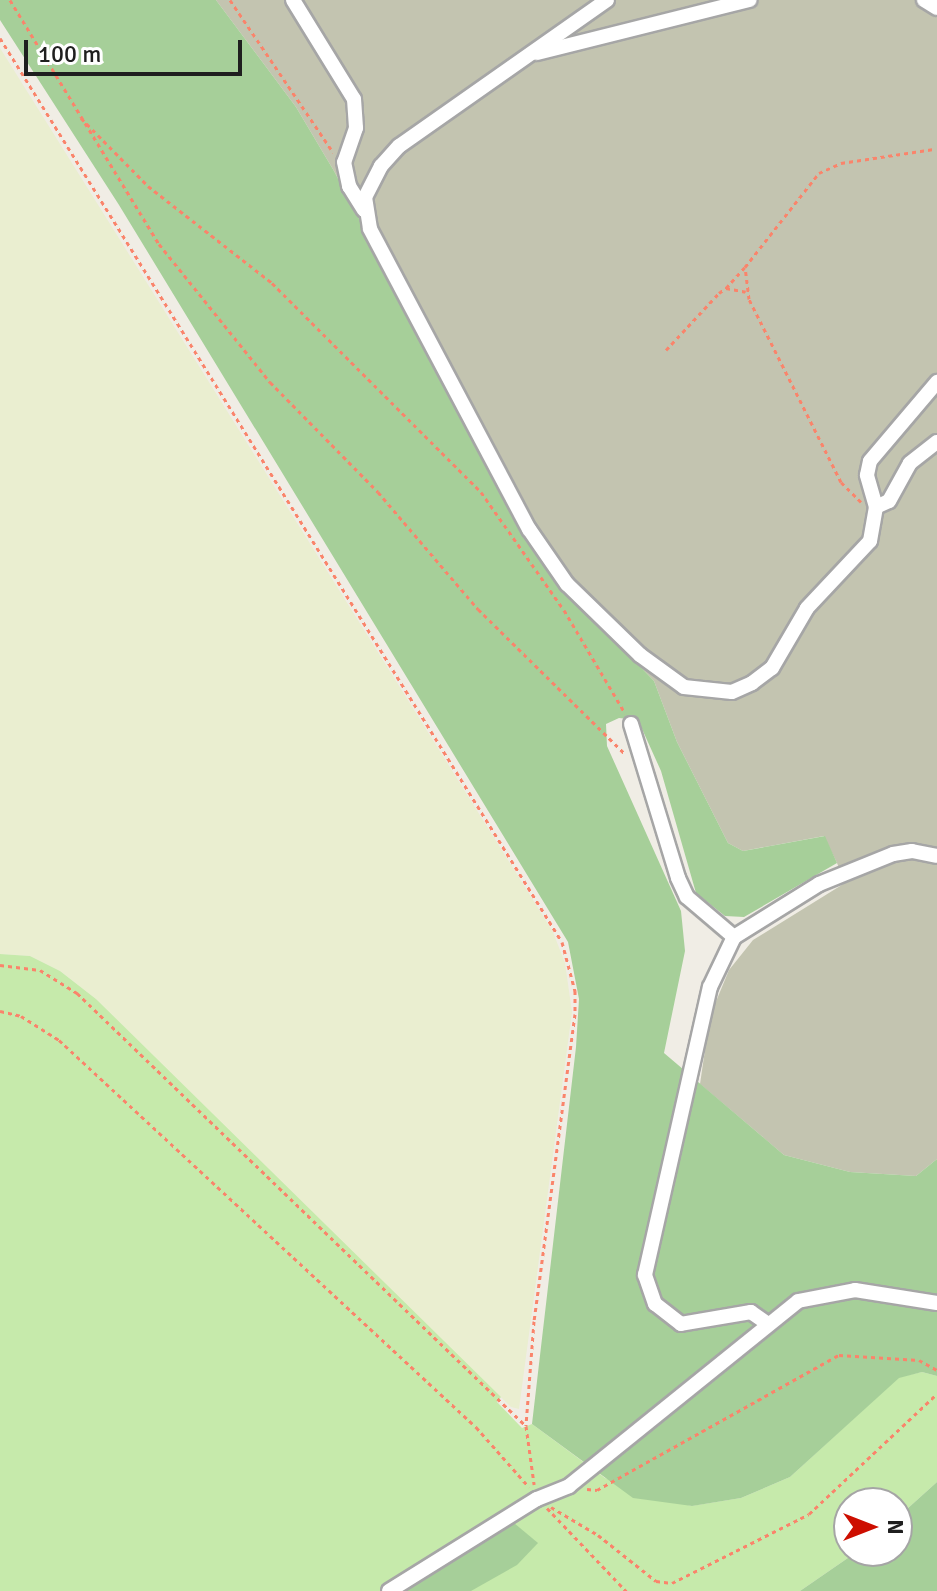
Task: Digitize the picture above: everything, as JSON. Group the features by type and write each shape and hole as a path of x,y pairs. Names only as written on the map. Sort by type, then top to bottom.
{"lane":[{"path":"293,0 354,99 356,128 344,162 349,186 549,560 592,610 684,687 732,692 772,668 807,608 870,541 876,507 867,475 870,461 937,382"},
{"path":"364,211 370,183 399,146 607,0"},
{"path":"526,56 750,0"},
{"path":"924,0 937,8"},
{"path":"876,507 889,501 910,463 937,442"},
{"path":"631,724 683,888 734,937"},
{"path":"768,1324 751,1312 681,1324 655,1304 645,1275 710,987 734,937 858,864 912,851 937,856"},
{"path":"389,1591 537,1499 569,1486 798,1301 824,1292 855,1290 937,1303"}],"path":[{"path":"10,0 76,113 159,244 270,382 378,492 478,609 626,755"},
{"path":"230,0 335,156 344,162"},
{"path":"0,38 562,942 575,1014 526,1426 537,1499"},
{"path":"76,113 148,186 272,283 481,492 564,610 631,724"},
{"path":"666,350 745,267 819,173 841,163 934,149"},
{"path":"745,267 748,293 841,482 856,500 876,507"},
{"path":"726,288 748,293"},
{"path":"0,965 40,970 77,993 526,1426"},
{"path":"0,1011 21,1016 59,1040 476,1427 537,1499 626,1591"},
{"path":"569,1486 597,1490 839,1355 919,1360 937,1370"},
{"path":"537,1499 598,1535 656,1581 672,1583 809,1514 937,1394"}],"shaded area":[{"path":"216,0 937,0 937,1159 916,1176 850,1172 784,1155 700,1084 710,1016 729,970 753,940 845,883 837,863 824,836 743,851 728,843 677,742 654,681 552,574 522,528 334,171 296,107"},
{"path":"0,48 553,932 565,963 572,1012 519,1409 511,1407 265,1170 96,999 60,971 30,956 0,954"}],"green space":[{"path":"0,0 216,0 296,107 334,171 522,528 552,574 654,681 677,742 728,843 743,851 825,836 837,863 744,917 725,916 696,893 661,771 638,720 619,718 606,724 607,746 681,911 685,951 664,1053 784,1155 850,1172 916,1176 937,1159 937,1376 922,1372 899,1378 790,1477 741,1498 692,1506 633,1498 532,1424 576,1047 579,999 568,942 119,205 0,20"},
{"path":"0,954 30,956 60,971 96,999 501,1397 497,1402 522,1428 532,1424 605,1478 691,1506 741,1498 790,1477 899,1377 922,1372 937,1376 937,1482 913,1504 913,1487 833,1487 835,1567 800,1591 0,1591"},
{"path":"937,1482 937,1591 800,1591 835,1567 913,1567 913,1504"},
{"path":"514,1523 538,1543 517,1565 471,1591 405,1591"}]}
